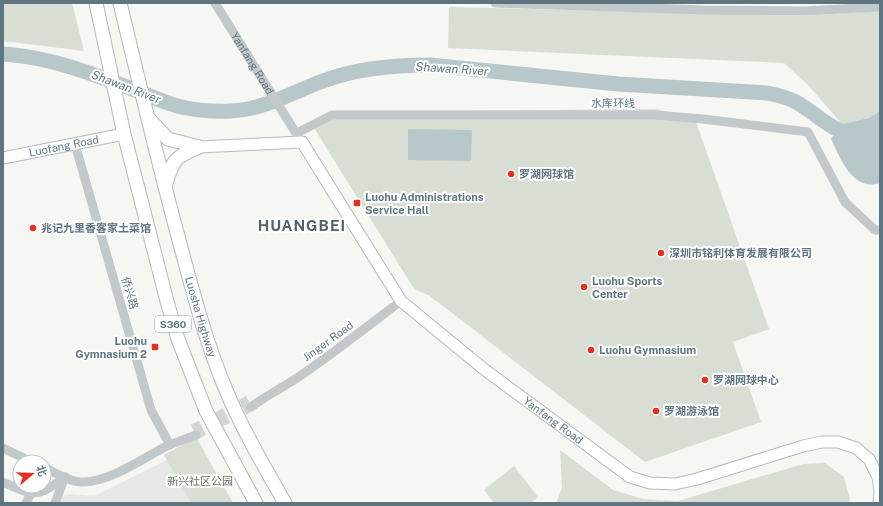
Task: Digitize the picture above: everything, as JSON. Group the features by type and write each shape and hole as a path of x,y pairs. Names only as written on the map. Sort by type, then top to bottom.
{"highway":[{"name":"S360","path":"96,3 123,129 178,340 206,411 256,503"},
{"name":"S360","path":"120,3 149,119"},
{"path":"149,119 168,139 199,147"},
{"name":"Luosha Highway","path":"149,119 190,282 208,343 226,391 249,438 285,503"},
{"path":"165,187 172,167 180,155 199,147"}],"main road":[{"name":"Luofang Road","path":"3,158 75,144 123,129"},
{"path":"199,147 299,138"},
{"name":"Yanfang Road","path":"299,138 401,301 485,370 630,477 650,483 674,484 697,479 803,446 822,442 838,442 856,448 869,459 878,477 880,492 879,503"}],"street":[{"name":"Yanfang Road","path":"215,3 299,138"},
{"path":"495,3 712,10 803,11 880,7"},
{"name":"水库环线","path":"299,138 332,115 655,115 703,119 808,132 845,202 875,230 880,230"},
{"name":"侨兴路","path":"75,144 151,410 170,445"},
{"name":"Jinger Road","path":"249,403 266,396 313,367 401,301"},
{"path":"52,471 80,482 92,482 107,477 194,432"},
{"path":"3,448 15,454"},
{"path":"52,487 65,477"},
{"path":"55,503 65,477"},
{"path":"26,503 30,494"}],"shaded area":[{"path":"880,111 880,183 862,183 849,172 843,164 831,139 842,124 869,118"},
{"path":"408,129 472,130 471,161 408,160"},
{"path":"167,460 191,503 49,503 69,494 94,496"}],"green space":[{"path":"3,3 72,3 84,51 3,41"},
{"path":"449,7 799,16 880,11 880,111 869,118 842,124 808,85 784,63 448,48"},
{"name":"Luohu Sports Center","path":"656,109 695,119 769,329 733,342 761,422 645,462 430,296 416,290 311,123 332,112"},
{"name":"新兴社区公园","path":"196,437 233,503 191,503 164,455"},
{"path":"560,450 613,490 643,499 678,501 803,464 825,463 844,477 850,499 849,503 556,503 562,488"},
{"path":"514,466 538,497 531,503 494,503 484,490"}],"waterway":[{"name":"Shawan River","path":"3,54 41,59 112,81 171,104 185,108 209,111 243,110 266,104 323,81 348,73 390,67 430,65 618,84 767,93 793,100 824,122 847,133 859,134 880,129"}],"tunnel":[{"path":"193,429 248,400"},
{"path":"196,435 251,407"}],"place":[{"name":"罗湖网球馆","path":"511,174"},
{"name":"Luohu Administrations Service Hall","path":"357,203"},
{"name":"兆记九里香客家土菜馆","path":"33,228"},
{"name":"深圳市铭利体育发展有限公司","path":"661,253"},
{"name":"Luohu Sports Center","path":"584,287"},
{"name":"Luohu Gymnasium 2","path":"155,347"},
{"name":"Luohu Gymnasium","path":"591,350"},
{"name":"罗湖网球中心","path":"705,380"},
{"name":"罗湖游泳馆","path":"656,411"}],"district":[{"name":"HUANGBEI","path":"302,225"}]}
